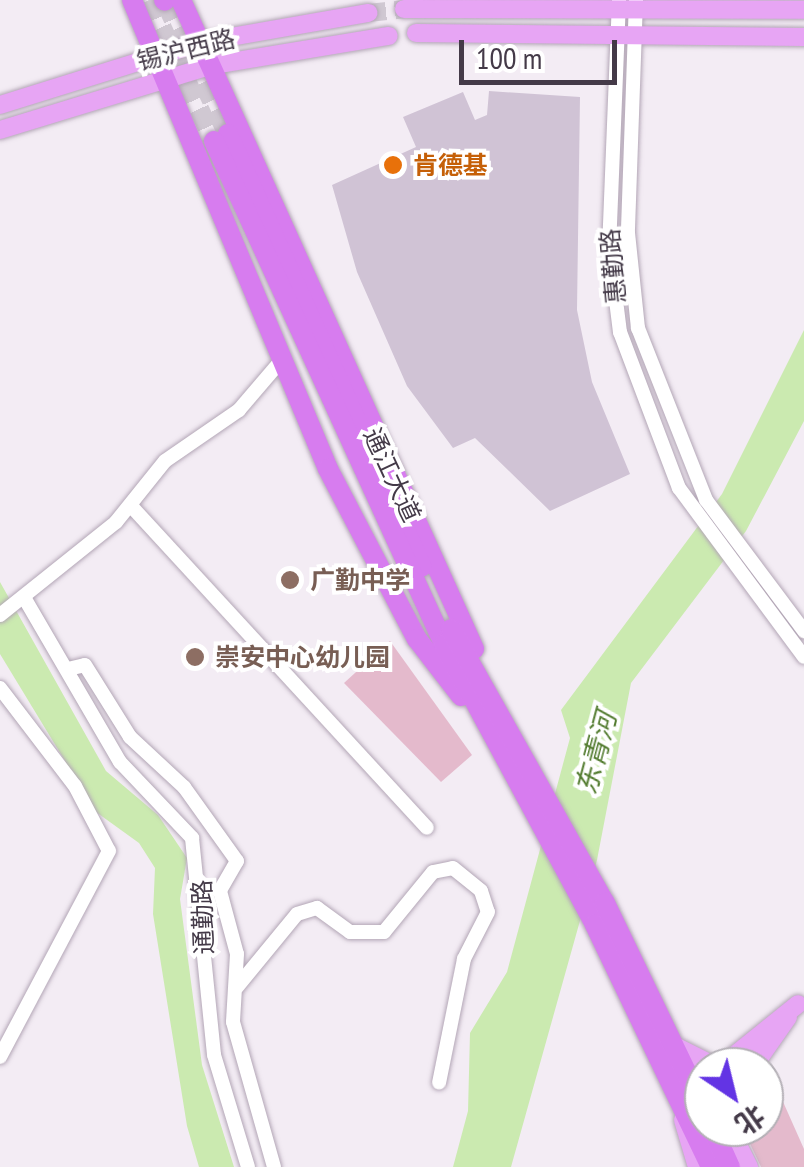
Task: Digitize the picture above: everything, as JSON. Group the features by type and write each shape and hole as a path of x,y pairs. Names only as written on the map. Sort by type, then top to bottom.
{"highway":[{"path":"132,0 261,295 280,362 387,588 484,722"},
{"path":"181,0 214,65 488,694"},
{"name":"通江大道","path":"682,1052 488,694 221,137 484,722 596,924 684,1100"},
{"path":"682,1052 684,1057"}],"main road":[{"path":"404,9 628,6 804,10"},
{"name":"锡沪西路","path":"0,106 202,42 368,12"},
{"path":"416,34 804,37"},
{"name":"锡沪西路","path":"0,130 214,65 389,36"},
{"path":"743,1047 801,1001"},
{"path":"768,1047 801,1001"}],"street":[{"name":"惠勤路","path":"628,6 614,37 609,244 620,332 664,457 696,517 726,562 804,656"},
{"name":"惠勤路","path":"628,6 637,38 632,293 656,383 706,500 736,546 804,631"},
{"path":"0,615 25,599 131,506 166,461 239,410 280,362"},
{"path":"131,506 427,828"},
{"name":"通勤路","path":"25,599 120,762 192,838 224,1088 248,1167"},
{"path":"68,670 84,665 130,736 184,787 238,862 220,891 236,988 233,1022 274,1167"},
{"path":"0,688 75,786 109,851 0,1057"},
{"path":"236,988 297,914 316,908 350,932 384,932 433,872 453,868 481,890 488,912 458,978 439,1084"},
{"path":"224,1088 249,1081"}],"shaded area":[{"path":"390,641 472,755 441,782 344,683"},
{"path":"784,1104 804,1149 804,1167 761,1167 752,1147 784,1147"}],"water":[{"name":"东青河","path":"804,330 804,421 746,531 631,683 597,860 511,1167 453,1167 468,1111 470,1033 507,972 570,738 561,710 722,494"},
{"path":"0,582 106,771 158,815 187,858 180,899 202,1065 234,1167 199,1167 187,1126 153,914 155,868 139,843 96,812 0,654"}],"building":[{"path":"489,91 580,97 577,310 592,382 630,474 550,511 475,438 453,448 407,386 357,272 332,185 416,147 403,117 463,92 475,120 487,115"}],"tunnel":[{"path":"149,0 214,141"},
{"path":"165,1 228,134"},
{"path":"368,13 404,9"}],"place":[{"name":"肯德基","path":"393,165"},
{"name":"广勤中学","path":"290,580"},
{"name":"崇安中心幼儿园","path":"195,657"}]}
